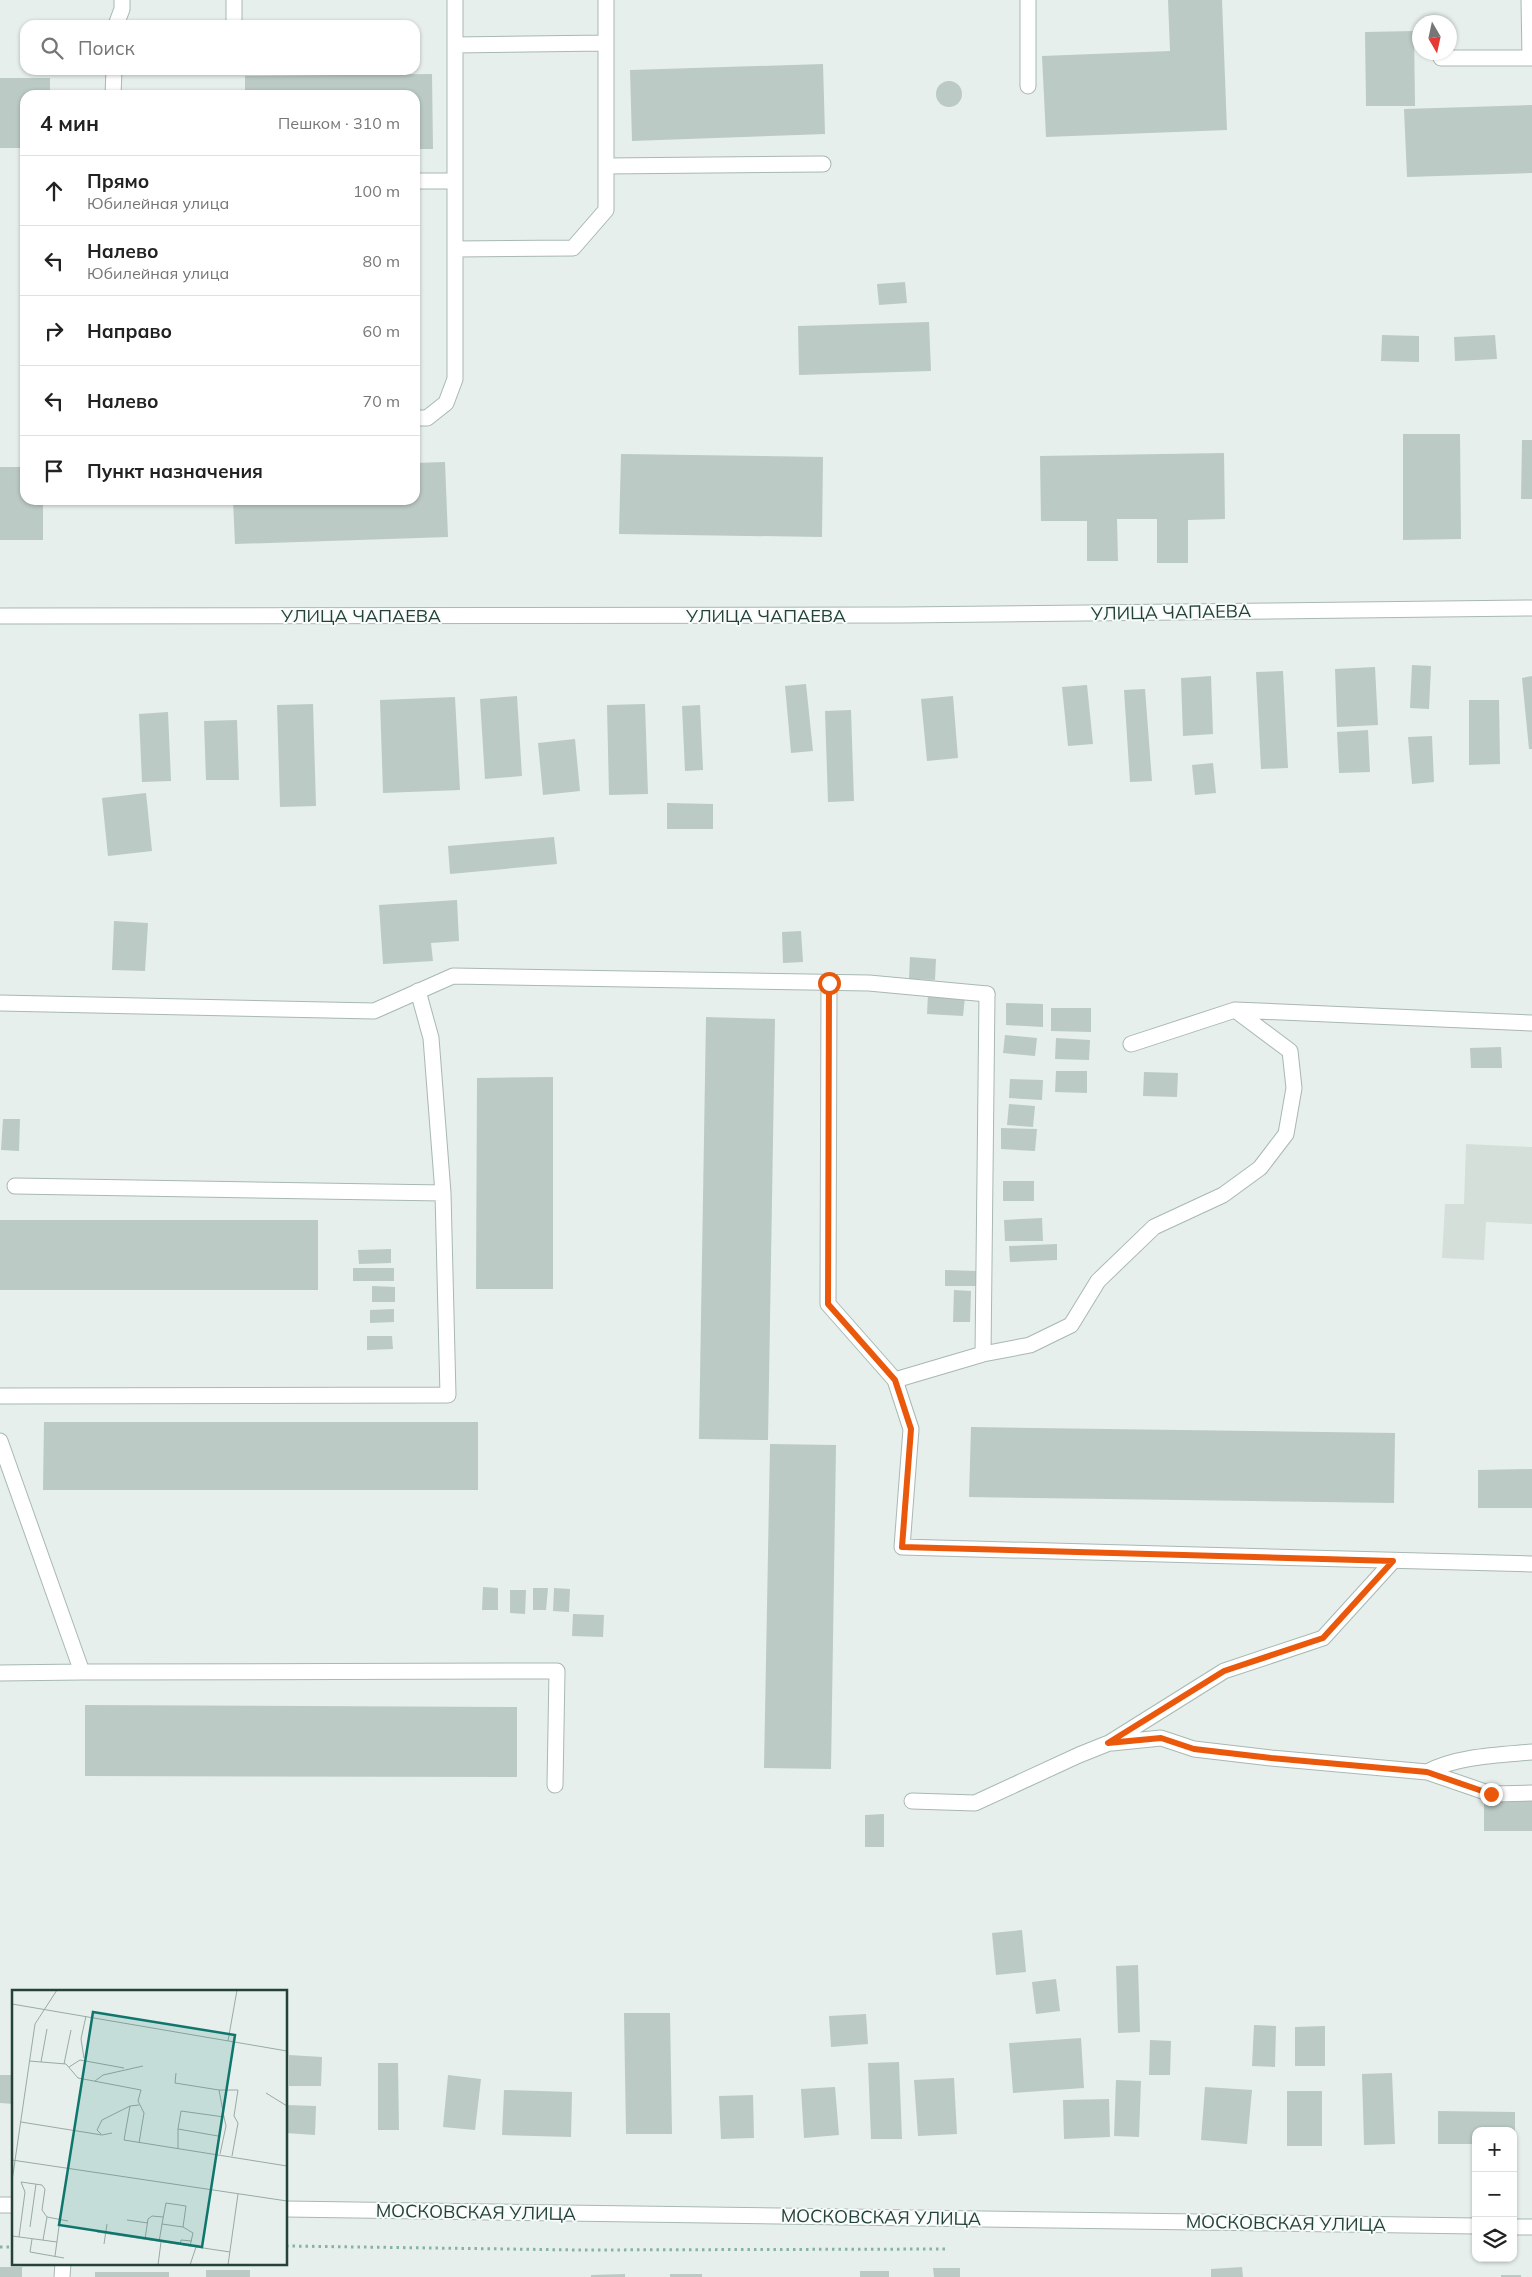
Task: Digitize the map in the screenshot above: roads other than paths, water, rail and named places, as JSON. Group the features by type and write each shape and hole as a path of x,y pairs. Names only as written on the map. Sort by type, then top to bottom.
{"street":[{"path":"117,20 122,9 122,0"},
{"path":"234,0 234,20"},
{"path":"420,418 427,418 446,403 455,379 454,0"},
{"path":"455,249 573,248 606,210 606,0"},
{"path":"1028,0 1028,86"},
{"path":"1457,58 1531,58 1529,0"},
{"path":"455,45 606,43"},
{"path":"113,90 114,75"},
{"path":"606,166 823,164"},
{"path":"420,181 454,181"},
{"name":"УЛИЦА ЧАПАЕВА","path":"0,616 901,615 1532,608"},
{"path":"0,1003 374,1011 453,976 869,983 988,994 983,1354"},
{"path":"829,983 828,1304 895,1380 911,1429 902,1547 1532,1564"},
{"path":"0,1396 448,1395 443,1193 431,1038 418,991"},
{"path":"895,1380 983,1354 1030,1345 1071,1325 1098,1281 1154,1227 1223,1195 1260,1168 1286,1134 1294,1088 1290,1051 1235,1010"},
{"path":"1130,1044 1235,1010 1532,1023"},
{"path":"15,1186 443,1193"},
{"path":"0,1442 82,1672"},
{"path":"912,1801 975,1803 1108,1743 1224,1671 1323,1638 1393,1561"},
{"path":"0,1673 557,1672 555,1784"},
{"path":"1108,1743 1161,1738 1194,1749 1427,1772 1491,1794 1532,1794"},
{"path":"1427,1772 1448,1764 1502,1754 1532,1752"},
{"name":"МОСКОВСКАЯ УЛИЦА","path":"288,2209 1472,2226"},
{"path":"1517,2226 1532,2227"},
{"path":"62,2277 63,2264"}]}
